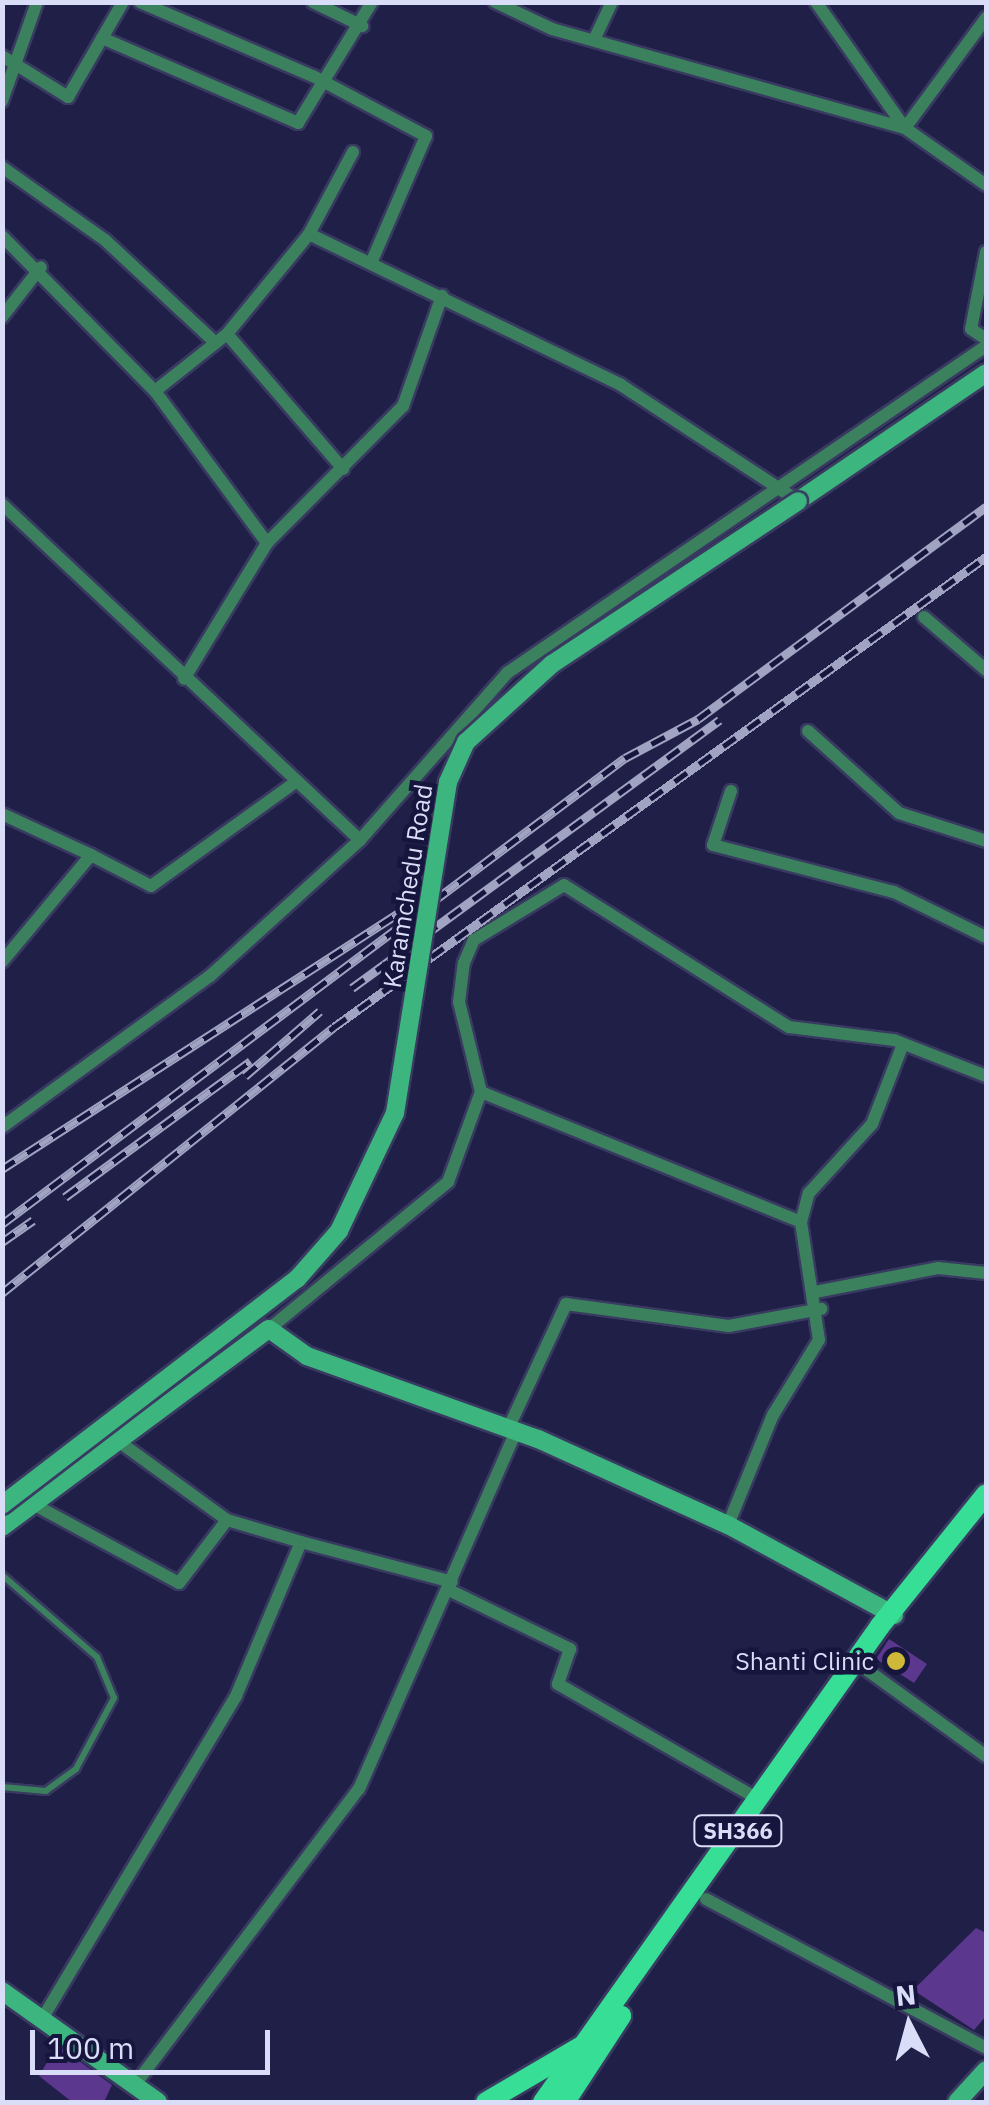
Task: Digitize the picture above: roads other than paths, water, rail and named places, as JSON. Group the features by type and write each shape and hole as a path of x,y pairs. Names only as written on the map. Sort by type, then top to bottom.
{"main road":[{"name":"SH366","path":"486,2102 580,2047 986,1494"},
{"name":"SH366","path":"565,2102 867,1670 894,1615"},
{"path":"542,2102 580,2047"}],"street":[{"path":"2,101 9,59 37,2"},
{"path":"9,59 68,97 122,2"},
{"path":"140,2 324,82 426,136 371,263"},
{"path":"312,2 362,26"},
{"path":"102,38 298,123 362,26 372,2"},
{"path":"495,2 594,40 905,128"},
{"path":"594,40 612,2"},
{"path":"816,2 905,128 986,186"},
{"path":"905,128 986,18"},
{"path":"155,391 221,338 309,234 353,152"},
{"path":"2,167 104,240 221,338 343,469"},
{"path":"309,234 621,385 798,501"},
{"path":"2,236 41,267 155,391 267,543"},
{"path":"986,252 971,329 986,338"},
{"path":"2,316 41,267"},
{"path":"184,679 267,543 404,406 442,296"},
{"path":"2,1127 210,976 360,840 507,672 986,346"},
{"name":"Karamchedu Road","path":"2,1504 297,1280 339,1231 396,1113 448,782 466,742 552,664 986,373"},
{"path":"2,504 184,679 360,840"},
{"path":"924,617 986,670"},
{"path":"808,731 899,813 986,841"},
{"path":"2,814 151,886 297,780"},
{"path":"732,792 713,845 894,892 986,937"},
{"path":"2,962 91,855"},
{"path":"2,1527 269,1329 448,1182 481,1092 459,1002 464,963 474,940 564,885 789,1027 903,1044 986,1076"},
{"path":"728,1524 772,1415 820,1340 821,1309 801,1222 829,1162 872,1124 903,1044"},
{"path":"481,1092 801,1222"},
{"path":"815,1292 938,1268 986,1273"},
{"path":"134,2086 359,1789 450,1586 566,1304 730,1326 821,1309"},
{"path":"269,1329 307,1356 512,1430 728,1524 894,1615"},
{"path":"118,1440 227,1520 450,1586 570,1649 558,1684 760,1800"},
{"path":"33,1504 179,1583 227,1520"},
{"path":"42,2019 236,1696 301,1542"},
{"path":"867,1670 986,1756"},
{"path":"706,1899 986,2048"},
{"path":"2,1991 158,2102"},
{"path":"957,2102 986,2070"}],"lane":[{"path":"2,1575 97,1656 114,1698 76,1769 46,1791 2,1787"}],"railway":[{"path":"2,1224 625,758 698,719 986,507"},
{"path":"2,1293 334,1027 986,557"},
{"path":"352,988 720,720"},
{"path":"2,1169 439,887"},
{"path":"245,1076 320,1011"},
{"path":"65,1197 251,1061"},
{"path":"2,1242 33,1220"}],"place":[{"name":"Shanti Clinic","path":"896,1661"}]}
